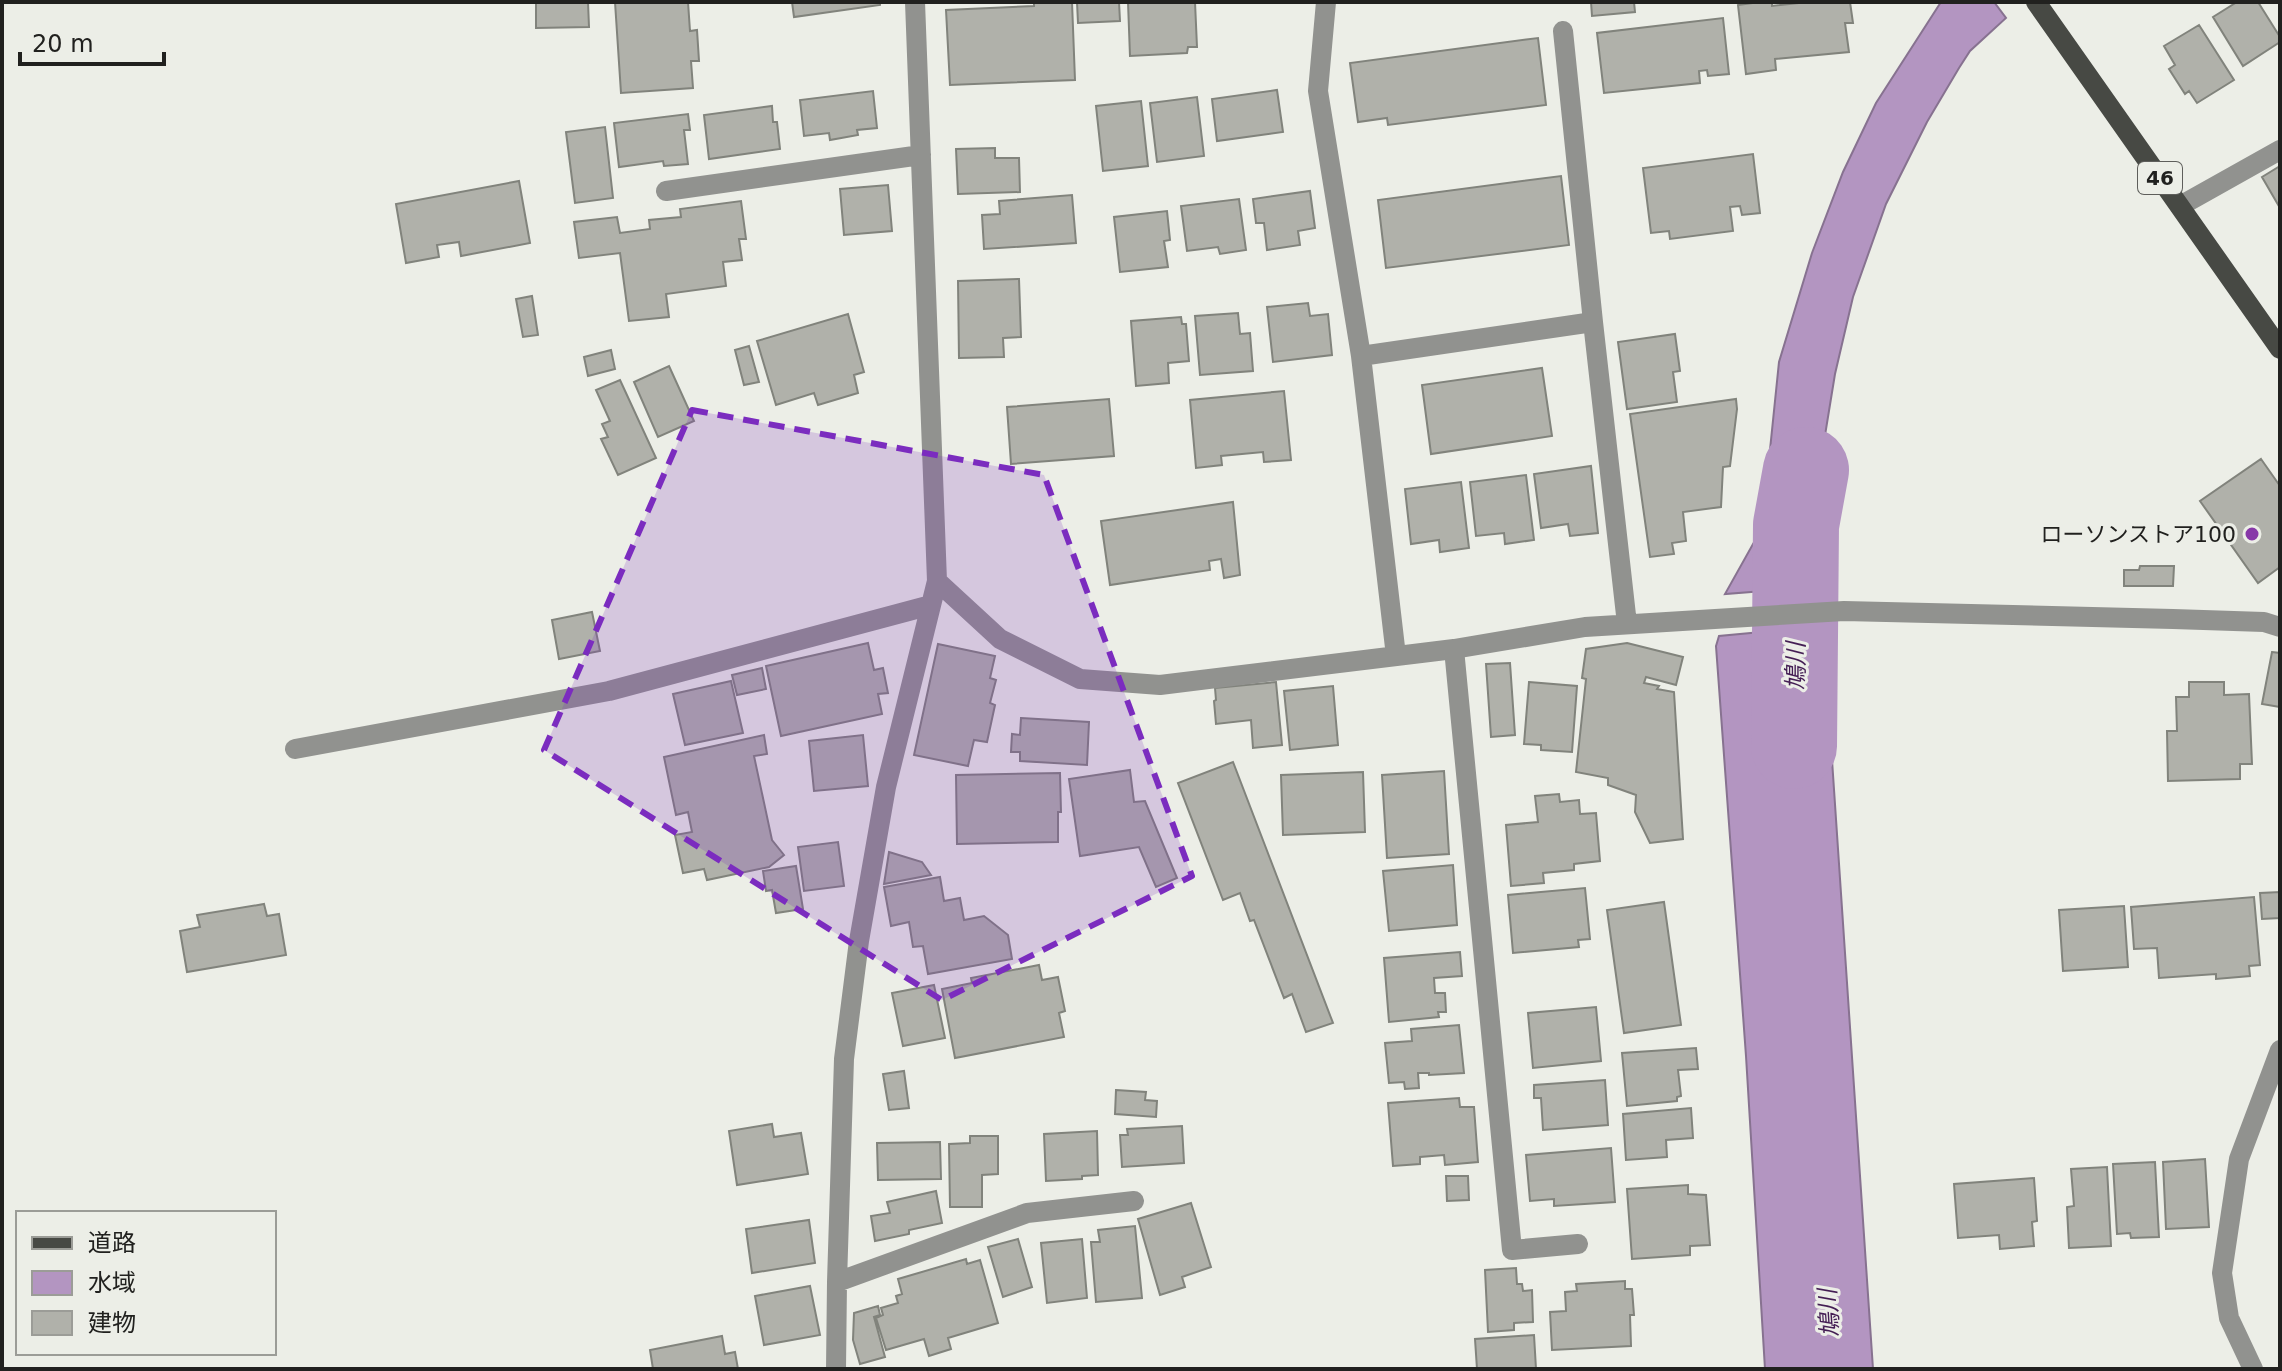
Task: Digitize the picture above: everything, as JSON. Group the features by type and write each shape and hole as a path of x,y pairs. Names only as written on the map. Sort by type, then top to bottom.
{"main road":[{"name":"46","path":"2037,4 2280,349"}],"street":[{"path":"836,1369 844,1059 859,941 886,787 937,581 915,2"},
{"path":"1326,2 1318,91 1361,356 1396,656"},
{"path":"1563,31 1627,624"},
{"path":"2180,206 2280,150"},
{"path":"666,191 921,155"},
{"path":"1361,356 1593,322"},
{"path":"937,581 1000,639 1080,679 1160,685 1454,649 1585,627 1844,611 2264,622 2280,627"},
{"path":"295,749 609,691 931,605"},
{"path":"1454,649 1512,1250 1578,1244"},
{"path":"2253,1369 2229,1318 2222,1273 2239,1159 2280,1050"},
{"path":"837,1282 1027,1213 1134,1201"}],"highlighted area":[{"path":"692,410 1044,475 1192,876 942,1000 544,750"}],"water":[{"path":"1941,2 1994,2 2006,18 1970,51 1927,122 1886,204 1853,297 1835,374 1819,472 1816,587 1725,594 1762,528 1779,362 1812,253 1843,172 1876,103"},
{"path":"1823,626 1873,1369 1765,1369 1716,646 1719,636"}],"building":[{"path":"536,2 588,2 589,27 536,28"},
{"path":"615,2 688,2 690,31 697,30 699,61 691,61 693,88 621,93"},
{"path":"792,2 880,2 880,5 794,17"},
{"path":"1034,2 1072,2 1075,80 950,85 946,10 1034,6"},
{"path":"1077,2 1119,2 1120,21 1078,23"},
{"path":"1128,2 1195,2 1197,47 1188,47 1187,53 1130,56"},
{"path":"1591,2 1634,2 1635,12 1592,16"},
{"path":"1772,2 1772,6 1850,2 1853,23 1845,23 1849,52 1775,59 1776,70 1746,74 1738,5"},
{"path":"2237,2 2258,2 2280,37 2280,42 2243,66 2213,17"},
{"path":"1723,18 1729,74 1708,76 1707,70 1699,71 1700,83 1604,93 1597,33"},
{"path":"2199,25 2234,80 2197,103 2189,91 2185,94 2169,69 2175,65 2164,46"},
{"path":"1538,38 1546,105 1388,125 1387,118 1358,122 1350,63"},
{"path":"1277,90 1283,132 1217,141 1212,99"},
{"path":"873,91 877,128 857,130 858,135 830,140 829,133 804,136 800,100"},
{"path":"1197,97 1204,156 1157,162 1150,103"},
{"path":"1141,101 1148,166 1103,171 1096,106"},
{"path":"772,106 780,149 709,159 704,115"},
{"path":"688,114 690,130 684,130 688,164 664,166 663,161 619,167 614,123"},
{"path":"605,127 613,198 575,203 566,132"},
{"path":"995,148 995,158 1019,158 1020,192 958,194 956,149"},
{"path":"1753,154 1760,213 1742,215 1740,206 1730,207 1733,231 1670,239 1669,231 1651,233 1643,168"},
{"path":"2280,166 2280,208 2262,177"},
{"path":"1561,176 1569,245 1386,268 1378,200"},
{"path":"519,181 530,243 461,256 459,242 437,245 439,257 406,263 396,204"},
{"path":"888,185 892,231 844,235 840,189"},
{"path":"1310,191 1315,228 1298,231 1300,245 1267,250 1264,223 1256,223 1253,199"},
{"path":"1072,195 1076,243 984,249 982,215 1000,214 999,201"},
{"path":"1239,199 1246,250 1220,254 1218,247 1187,251 1181,206"},
{"path":"741,201 746,239 739,239 742,260 723,262 726,286 666,294 669,317 629,321 620,253 579,258 574,222 617,217 620,233 650,229 649,220 681,217 680,209"},
{"path":"1167,211 1170,240 1164,241 1168,267 1120,272 1114,217"},
{"path":"1019,279 1021,337 1003,338 1004,357 959,358 958,281"},
{"path":"532,296 538,335 523,337 516,299"},
{"path":"1308,303 1310,316 1328,314 1332,355 1273,362 1267,307"},
{"path":"1238,313 1240,334 1250,333 1253,371 1200,375 1195,316"},
{"path":"848,314 864,372 854,375 858,393 818,405 814,393 776,405 757,341"},
{"path":"1181,317 1182,324 1186,324 1189,361 1168,363 1169,383 1136,386 1131,321"},
{"path":"1675,334 1680,371 1673,372 1677,402 1627,409 1618,342"},
{"path":"749,346 759,382 744,385 735,350"},
{"path":"611,350 615,369 588,376 584,357"},
{"path":"669,366 694,421 658,437 634,382"},
{"path":"1542,368 1552,436 1431,454 1422,385"},
{"path":"620,380 656,458 618,475 601,439 608,437 602,424 610,421 596,390"},
{"path":"1284,391 1291,460 1264,462 1263,452 1221,456 1222,465 1196,468 1190,400"},
{"path":"1109,399 1114,456 1011,464 1007,407"},
{"path":"1736,399 1730,466 1723,467 1721,507 1683,512 1686,541 1672,543 1674,554 1650,557 1630,414"},
{"name":"ローソンストア100","path":"2261,459 2280,486 2280,567 2258,583 2200,501"},
{"path":"1591,466 1598,533 1570,536 1568,524 1541,528 1534,474"},
{"path":"1526,475 1534,540 1505,544 1504,533 1476,536 1470,482"},
{"path":"1461,482 1469,548 1440,552 1439,540 1411,544 1405,489"},
{"path":"1233,502 1240,575 1224,578 1221,559 1209,561 1210,570 1110,585 1101,521"},
{"path":"2140,566 2174,566 2173,586 2124,586 2124,570 2139,570"},
{"path":"592,612 600,651 559,659 552,620"},
{"path":"868,643 874,670 883,668 888,693 878,694 882,714 781,736 766,666"},
{"path":"1627,643 1683,657 1676,685 1646,677 1644,683 1674,692 1683,839 1650,843 1635,812 1636,795 1608,785 1608,778 1576,772 1586,679 1582,678 1586,649"},
{"path":"938,644 995,656 990,678 996,680 990,703 995,705 987,742 974,740 968,766 914,755"},
{"path":"2272,652 2280,653 2280,707 2262,704"},
{"path":"1510,663 1515,735 1491,737 1486,664"},
{"path":"762,668 766,689 737,695 732,675"},
{"path":"731,681 743,733 685,745 673,694"},
{"path":"1276,682 1282,745 1253,748 1251,720 1216,724 1215,688"},
{"path":"1529,682 1577,686 1572,752 1541,750 1541,745 1524,744"},
{"path":"2189,682 2224,682 2224,695 2249,694 2252,764 2240,764 2240,779 2168,781 2167,731 2177,731 2176,697 2189,697"},
{"path":"1333,686 1338,745 1290,750 1284,691"},
{"path":"1021,718 1089,722 1087,765 1020,761 1020,752 1011,752 1012,734 1020,735"},
{"path":"764,735 767,754 754,756 772,840 784,855 769,867 707,880 704,869 683,873 675,835 692,832 688,812 676,815 664,757"},
{"path":"863,735 868,786 814,791 809,741"},
{"path":"1233,762 1333,1023 1306,1032 1292,994 1284,998 1254,920 1250,921 1240,893 1223,900 1178,783"},
{"path":"1130,770 1134,802 1145,801 1177,878 1156,887 1139,847 1080,856 1069,779"},
{"path":"1444,771 1449,854 1387,858 1382,775"},
{"path":"1363,772 1365,832 1283,835 1281,775"},
{"path":"1060,773 1058,842 957,844 956,775"},
{"path":"1559,794 1560,802 1579,800 1580,814 1596,813 1600,861 1574,864 1574,870 1543,873 1544,883 1511,886 1506,825 1538,822 1535,796"},
{"path":"838,842 844,886 804,891 798,847"},
{"path":"889,852 922,862 931,875 884,884"},
{"path":"1453,865 1457,925 1389,931 1383,871"},
{"path":"796,866 803,909 776,913 772,890 766,891 763,871"},
{"path":"940,877 944,901 960,898 964,920 984,916 1008,935 1012,959 928,974 923,946 913,947 909,922 891,926 884,887"},
{"path":"1585,888 1590,939 1578,940 1579,947 1513,953 1508,895"},
{"path":"2280,892 2280,918 2262,919 2260,893"},
{"path":"2254,897 2260,965 2249,966 2250,976 2216,979 2216,974 2159,978 2157,948 2134,949 2131,907"},
{"path":"1664,902 1681,1025 1624,1033 1607,910"},
{"path":"264,904 267,916 279,914 286,955 187,972 180,931 200,927 197,915"},
{"path":"2124,906 2128,967 2063,971 2059,910"},
{"path":"1460,952 1462,976 1434,978 1435,993 1445,993 1446,1012 1438,1012 1439,1017 1389,1022 1384,958"},
{"path":"1039,965 1042,980 1058,977 1065,1011 1059,1013 1064,1037 955,1058 942,989 972,983 971,978"},
{"path":"934,985 945,1038 903,1046 892,993"},
{"path":"1596,1007 1601,1061 1533,1068 1528,1013"},
{"path":"1459,1025 1464,1073 1418,1073 1419,1088 1405,1089 1404,1082 1389,1083 1385,1043 1412,1041 1411,1029"},
{"path":"1696,1048 1698,1069 1678,1070 1681,1096 1677,1097 1677,1101 1627,1106 1622,1053"},
{"path":"904,1071 909,1108 889,1110 883,1074"},
{"path":"1605,1080 1608,1125 1543,1130 1541,1098 1534,1098 1534,1085"},
{"path":"1116,1090 1146,1092 1145,1100 1157,1101 1156,1117 1115,1114"},
{"path":"1459,1098 1460,1107 1474,1107 1478,1162 1445,1165 1444,1155 1420,1157 1420,1164 1393,1166 1388,1103"},
{"path":"1691,1108 1693,1138 1666,1140 1667,1157 1626,1160 1623,1114"},
{"path":"772,1124 774,1137 801,1133 808,1174 737,1185 729,1131"},
{"path":"1182,1126 1184,1163 1122,1167 1120,1135 1128,1135 1127,1129"},
{"path":"1097,1131 1098,1175 1046,1181 1044,1134"},
{"path":"970,1136 998,1136 998,1174 982,1175 982,1207 950,1207 949,1144 970,1143"},
{"path":"940,1142 941,1179 878,1180 877,1143"},
{"path":"1611,1148 1615,1202 1554,1206 1554,1199 1530,1201 1526,1155"},
{"path":"2205,1159 2209,1227 2166,1229 2163,1162"},
{"path":"2155,1162 2159,1237 2131,1238 2130,1233 2117,1234 2113,1164"},
{"path":"2107,1167 2111,1246 2069,1248 2067,1207 2074,1206 2071,1169"},
{"path":"1446,1176 1468,1176 1469,1200 1447,1201"},
{"path":"2034,1178 2037,1221 2032,1222 2034,1246 2000,1249 1999,1235 1958,1238 1954,1184"},
{"path":"1688,1185 1688,1194 1706,1195 1710,1245 1690,1246 1690,1255 1632,1259 1627,1189"},
{"path":"936,1191 942,1223 875,1241 871,1216 890,1213 887,1202"},
{"path":"1191,1203 1211,1267 1182,1277 1185,1287 1160,1295 1138,1219"},
{"path":"809,1220 815,1263 752,1273 746,1229"},
{"path":"1135,1226 1142,1298 1096,1302 1091,1242 1100,1242 1098,1230"},
{"path":"1018,1239 1032,1287 1003,1297 988,1247"},
{"path":"1082,1239 1087,1298 1047,1303 1041,1243"},
{"path":"966,1259 967,1264 980,1260 998,1323 948,1338 951,1349 929,1356 924,1339 886,1350 876,1318 883,1315 881,1308 898,1303 896,1296 902,1294 898,1279"},
{"path":"1516,1268 1517,1284 1522,1284 1523,1291 1532,1290 1533,1322 1514,1323 1514,1330 1488,1332 1485,1270"},
{"path":"1625,1281 1625,1289 1632,1289 1634,1315 1630,1315 1631,1346 1552,1350 1550,1312 1566,1311 1565,1292 1577,1291 1576,1284"},
{"path":"810,1286 820,1335 764,1345 755,1296"},
{"path":"878,1306 880,1315 874,1317 885,1357 860,1364 853,1340 854,1313"},
{"path":"1534,1335 1536,1369 1477,1369 1475,1339"},
{"path":"722,1336 725,1354 735,1352 738,1369 653,1369 650,1350"}],"waterway":[{"name":"鳩川","path":"1794,746 1796,525 1806,470"}],"place":[{"name":"ローソンストア100","path":"2252,534"}]}
